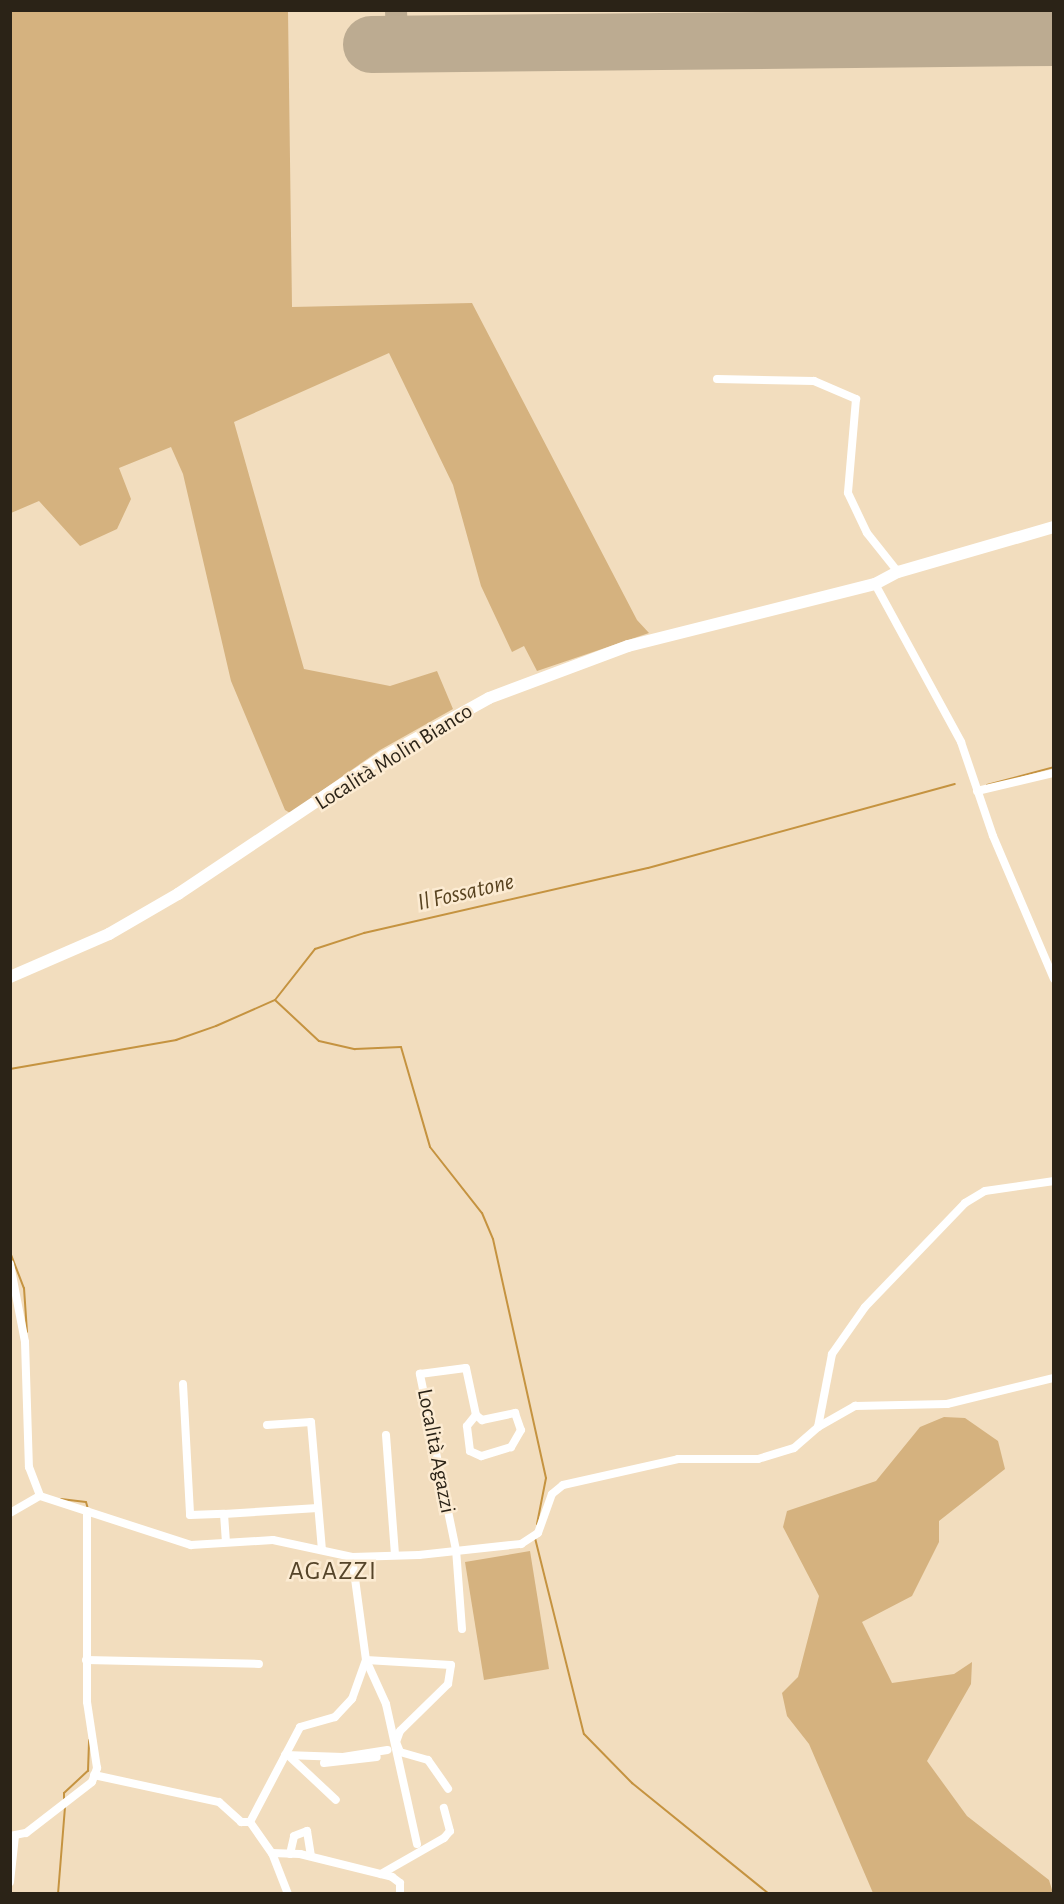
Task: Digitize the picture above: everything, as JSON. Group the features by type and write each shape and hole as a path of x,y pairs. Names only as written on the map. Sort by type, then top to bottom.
{"street":[{"path":"717,379 814,381 856,399 848,493 867,533 898,572"},
{"name":"Località Molin Bianco","path":"10,977 119,928 288,825 393,752 489,698 628,646 875,584 898,572 1053,527"},
{"path":"875,584 961,742 977,791 1053,979"},
{"path":"977,791 1053,773"},
{"path":"818,1426 832,1354 865,1307 950,1219 985,1191 1053,1181"},
{"path":"10,1264 25,1342 29,1467 40,1496"},
{"name":"Località Agazzi","path":"456,1550 420,1374 466,1368 476,1416"},
{"path":"10,1514 40,1496 171,1541 273,1540 352,1557 521,1544 537,1533 552,1494 563,1485 678,1459 758,1459 794,1448 818,1426 855,1406 947,1404 1053,1378"},
{"path":"183,1384 190,1515 318,1508"},
{"path":"515,1413 521,1430 511,1447 481,1456 470,1451 467,1426 476,1416 482,1420 515,1413"},
{"path":"267,1425 310,1422 322,1550"},
{"name":"Località Agazzi","path":"386,1435 395,1555"},
{"path":"87,1511 86,1660 94,1775"},
{"path":"224,1514 226,1541"},
{"path":"456,1550 462,1629"},
{"path":"352,1557 366,1660 386,1704 391,1751 417,1844"},
{"path":"86,1660 259,1664"},
{"path":"250,1822 300,1727 344,1710 366,1660"},
{"path":"366,1660 451,1665 448,1684 400,1731 396,1742 400,1752 428,1760 448,1789"},
{"path":"285,1755 342,1757 391,1751"},
{"path":"324,1763 391,1751"},
{"path":"285,1755 336,1800"},
{"path":"10,1882 13,1836 94,1775 219,1802 241,1822 250,1822"},
{"path":"381,1874 444,1838 450,1831 444,1808"},
{"path":"250,1822 272,1853 288,1893"},
{"path":"290,1854 294,1836 307,1831 311,1856"},
{"path":"272,1853 311,1856 381,1874 400,1883 400,1893"}],"shaded area":[{"path":"11,11 288,11 292,307 472,303 637,620 649,633 537,671 524,646 512,652 481,586 453,485 389,353 234,422 304,669 390,686 437,671 453,709 380,750 290,813 285,810 231,681 183,474 171,447 119,468 131,499 117,529 80,546 39,501 11,513"},
{"path":"944,1417 965,1418 998,1441 1005,1469 939,1521 939,1542 912,1596 862,1622 892,1683 954,1674 972,1662 971,1684 927,1761 967,1816 1049,1880 1053,1893 873,1893 809,1744 787,1716 782,1693 798,1677 819,1596 783,1527 787,1511 876,1481 920,1427"},
{"path":"530,1551 549,1669 484,1680 465,1562"}],"waterway":[{"name":"Il Fossatone","path":"987,785 1054,767"},
{"name":"Il Fossatone","path":"10,1069 176,1040 216,1026 275,1000 315,949 364,933 648,868 955,784"},
{"path":"275,1000 319,1041 355,1049 401,1047 430,1147 482,1213 493,1239 546,1478 537,1524"},
{"path":"10,1252 24,1288 27,1332"},
{"path":"61,1499 86,1502 88,1509"},
{"path":"535,1538 584,1734 632,1783 769,1894"},
{"path":"64,1801 64,1793 88,1771 89,1740"},
{"path":"58,1894 65,1807"}],"taxiway":[{"path":"396,10 397,44"}],"runway":[{"path":"371,44 1054,37"}],"district":[{"name":"AGAZZI","path":"333,1572"}]}
